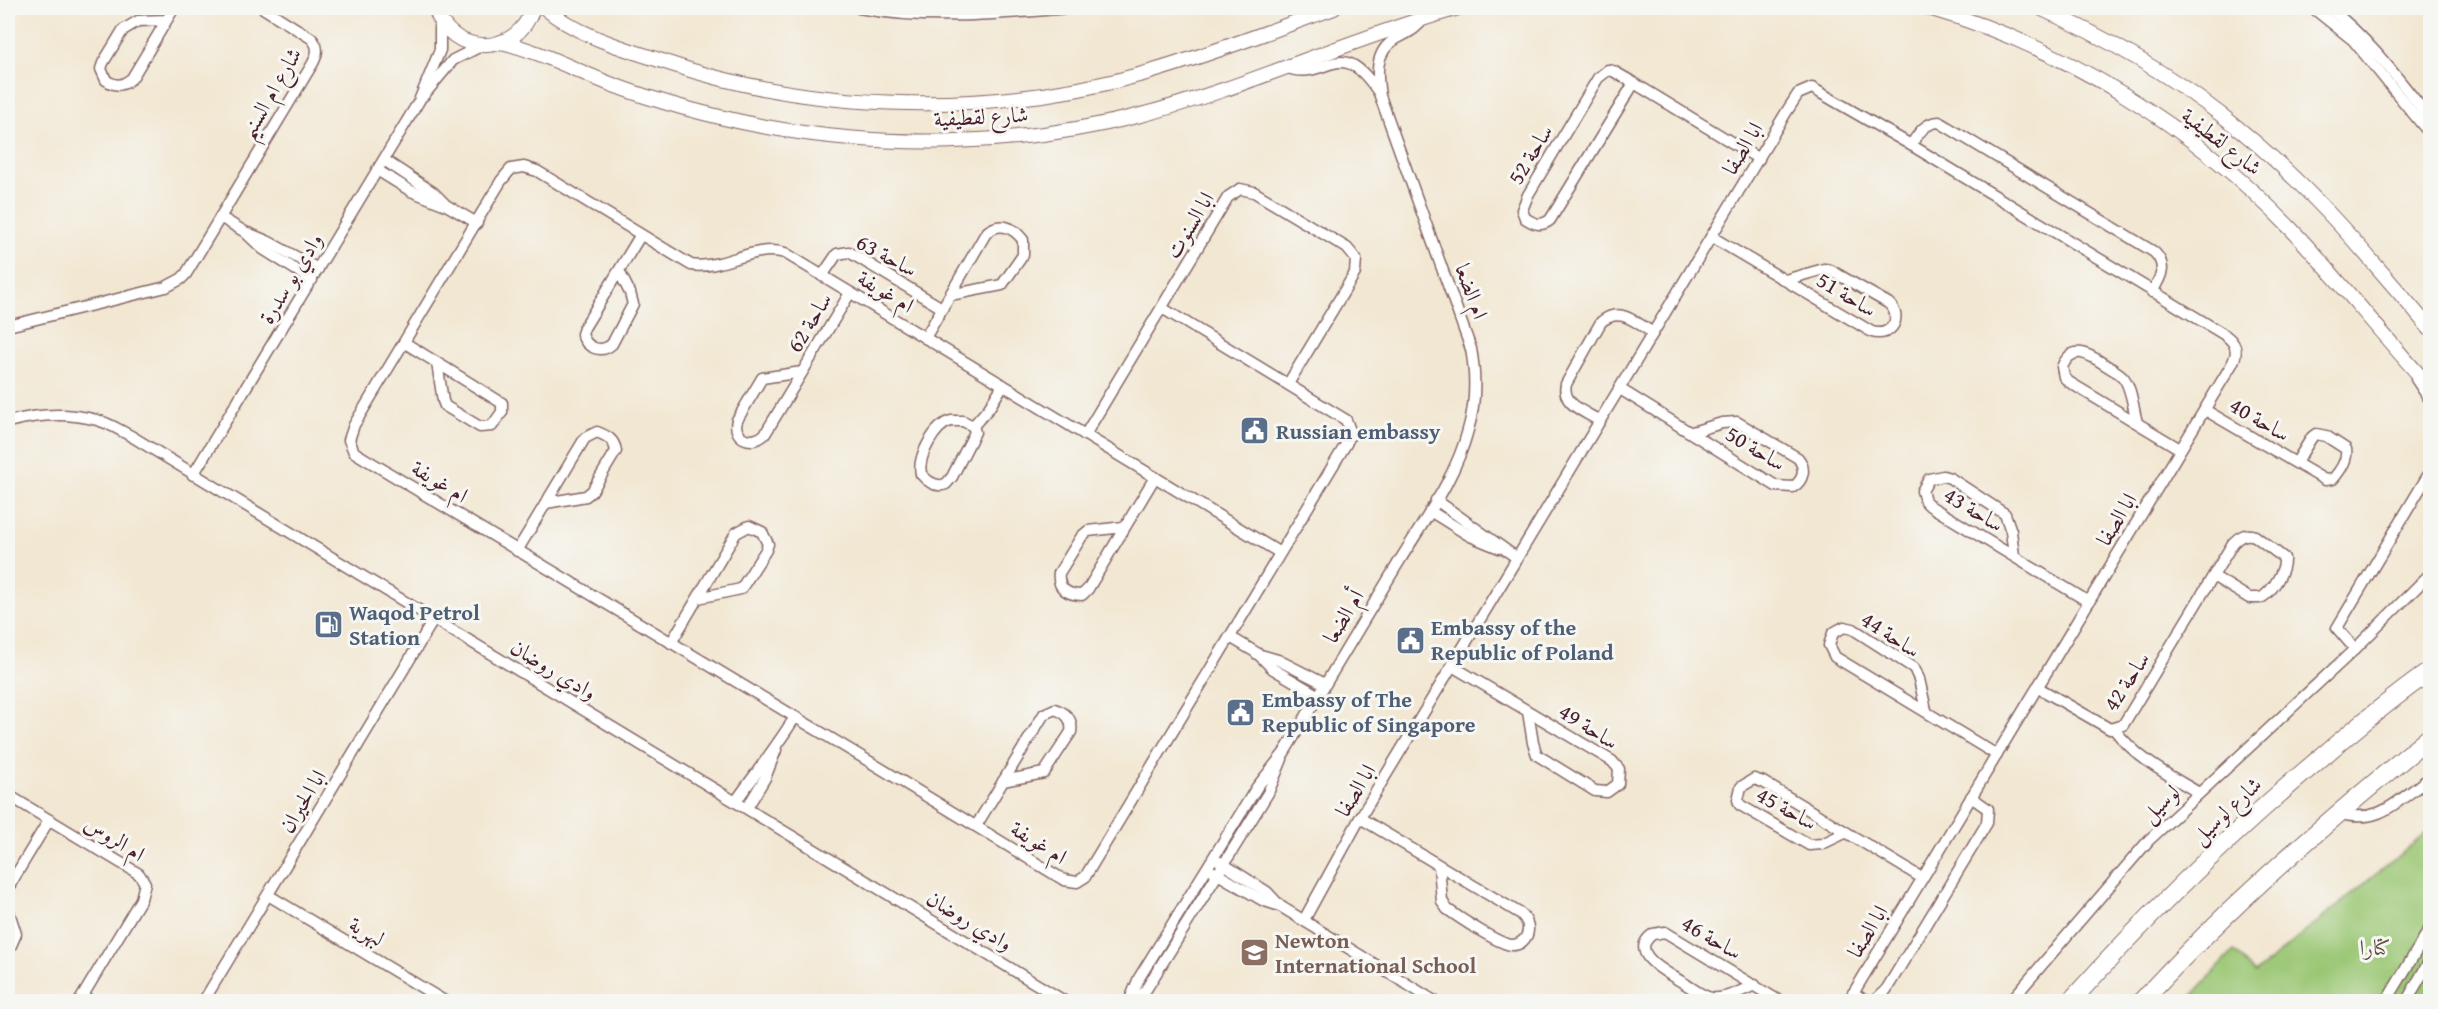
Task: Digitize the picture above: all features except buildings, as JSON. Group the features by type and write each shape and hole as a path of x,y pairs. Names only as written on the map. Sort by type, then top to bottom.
{"highway":[{"name":"شارع لوسيل","path":"2070,1002 2186,878 2273,798 2423,676"},
{"path":"2141,1002 2202,936 2338,813 2430,737"}],"street":[{"path":"166,20 138,21 123,30 103,63 101,69 106,80 118,86 132,78 174,8"},
{"name":"شارع ام السنيم","path":"8,326 175,284 186,274 318,52 311,38 263,8"},
{"path":"438,14 454,35 483,45 510,38 524,26 532,8"},
{"name":"شارع لقطيفية","path":"545,8 574,27 603,40 708,75 787,92 826,97 940,103 1027,97 1120,80 1189,59 1334,8"},
{"path":"859,8 978,11 1069,8"},
{"name":"شارع لقطيفية","path":"501,42 534,52 635,92 724,118 800,132 890,140 940,141 1019,137 1082,128 1172,106 1424,17 1458,8"},
{"name":"شارع لقطيفية","path":"1929,8 1996,30 2110,87 2164,121 2225,167 2294,232 2430,387"},
{"name":"شارع لقطيفية","path":"2040,8 2137,58 2198,98 2247,136 2312,196 2393,284 2430,329"},
{"path":"2313,8 2352,32 2430,134"},
{"path":"2329,8 2430,119"},
{"name":"وادي بو سدرة","path":"193,475 419,101 440,50 438,14"},
{"name":"ام الضعا","path":"1424,17 1413,30 1392,41 1381,55 1377,73 1380,96 1466,333 1474,366 1474,405 1468,430 1459,456 1436,500"},
{"name":"وادي بو سدرة","path":"419,101 453,60 483,45"},
{"name":"ام الضعا","path":"1285,67 1298,71 1335,62 1353,65 1366,75 1380,96"},
{"name":"ساحة 52","path":"1634,83 1550,220 1546,224 1537,225 1525,218 1522,210 1528,195 1598,78 1608,70 1634,83 1759,159"},
{"name":"ابا الصفا","path":"1304,920 1360,818 1798,94 1812,88 1911,145 2224,335 2235,345 2236,357 1850,997 1868,1002"},
{"path":"1911,145 1924,126 1940,122 2118,230 2161,258 2162,276 2152,292"},
{"path":"384,160 434,193 446,205"},
{"name":"ام غويفة","path":"1162,308 1346,420 1351,433 1280,553 1082,880 1073,883 1064,880 367,460 351,448 349,440 350,433 508,171 524,167 537,171 640,236 691,265 701,266 754,253 777,251 785,253 1280,553"},
{"path":"377,170 429,200 446,205 477,223"},
{"name":"ابا السنوت","path":"1085,435 1228,197 1240,189 1254,192 1347,248 1356,259 1356,270 1288,384"},
{"path":"220,217 318,269"},
{"path":"925,338 986,233 992,228 1008,227 1023,240 1023,255 1002,285 950,296"},
{"path":"245,232 263,249 312,280"},
{"path":"619,272 630,292 633,304 612,344 606,349 599,350 587,344 582,334 640,236"},
{"name":"ساحة 51","path":"1712,237 1872,332 1881,334 1887,332 1895,322 1894,310 1888,303 1830,270 1824,269 1785,280"},
{"name":"ساحة 63","path":"822,276 837,254 849,252 942,308"},
{"name":"ساحة 62","path":"802,372 762,378 735,425 740,436 754,441 765,434 850,293"},
{"path":"1600,421 1571,404 1564,390 1601,322 1608,316 1617,314 1653,333"},
{"path":"405,344 437,363 502,403 502,412 492,426 480,427 446,406 443,401 437,363"},
{"path":"2391,345 2430,400"},
{"path":"2137,422 2123,378 2086,354 2074,353 2068,356 2062,367 2064,377 2069,382 2180,449"},
{"path":"973,426 990,408 1003,385"},
{"name":"ساحة 50","path":"1620,389 1776,486 1793,487 1801,480 1803,468 1798,458 1737,422 1722,423 1692,432"},
{"name":"ساحة 40","path":"2205,410 2325,480 2335,477 2346,459 2346,450 2326,436 2316,434 2296,463"},
{"name":"وادي روضان","path":"8,422 55,414 99,420 131,436 1066,1002"},
{"path":"951,421 963,421 973,426 975,432 973,438 952,477 942,486 927,480 921,474 920,460 938,428 951,421"},
{"path":"518,550 546,503 585,438 597,432 610,438 616,450 592,491 586,496 546,503"},
{"path":"2355,649 2337,628 2430,472"},
{"name":"ساحة 43","path":"2014,556 2008,520 1998,507 1950,478 1935,476 1929,478 1922,491 1924,501 1930,506 2089,602"},
{"path":"1124,527 1094,530 1082,536 1059,573 1060,588 1066,593 1082,595 1155,477"},
{"path":"1436,500 1491,538 1502,549"},
{"name":"أم الضعا","path":"1129,1002 1139,978 1263,778 1284,753 1436,500"},
{"path":"1430,511 1470,536 1517,558"},
{"path":"671,643 736,533 749,526 762,532 768,543 766,550 745,584 736,590 698,598"},
{"name":"ساحة 42","path":"2037,687 2105,726 2114,729 2126,722 2213,576 2233,543 2244,535 2255,537 2284,558 2283,568 2271,590 2261,598 2249,598 2213,576"},
{"name":"لوسيل","path":"2010,1002 2149,840 2355,649 2430,574"},
{"name":"ابا الحيران","path":"203,1002 434,619"},
{"name":"ساحة 44","path":"1926,710 1919,679 1910,664 1853,629 1844,627 1833,633 1829,645 1835,657 1997,754"},
{"path":"1230,636 1257,654 1273,669 1319,696"},
{"path":"1257,654 1278,660 1325,684"},
{"path":"2423,676 2430,660"},
{"name":"ساحة 49","path":"1452,666 1612,762 1618,769 1618,784 1607,792 1595,791 1537,755 1528,712"},
{"path":"976,826 1003,781 1044,714 1055,709 1070,718 1071,732 1047,769 1039,774 1003,781"},
{"path":"736,801 777,746 795,717"},
{"path":"2114,729 2141,758 2199,793"},
{"path":"747,808 765,778 777,746"},
{"name":"أم الضعا","path":"1136,1002 1268,793 1284,753"},
{"path":"2338,813 2363,817 2380,813 2430,778"},
{"name":"ساحة 45","path":"1845,833 1815,846 1802,843 1740,805 1738,800 1741,787 1754,779 1763,782 1922,878"},
{"name":"ام الروس","path":"8,795 139,874 145,883 141,899 79,1002"},
{"name":"ابا الصفا","path":"1873,1002 1886,990 1988,823 1988,809 1971,796"},
{"path":"1360,818 1521,914 1527,920 1529,927 1524,940 1518,944 1504,944 1447,909 1442,901 1439,866"},
{"path":"8,888 49,820"},
{"path":"1214,858 1221,869"},
{"path":"1208,868 1221,869 1267,892 1280,906 1436,1002"},
{"name":"لبهرية","path":"268,895 446,1002"},
{"path":"8,909 16,934 8,952"},
{"path":"2386,1002 2430,928"},
{"name":"ساحة 46","path":"1755,985 1725,997 1707,997 1654,964 1645,952 1646,943 1653,934 1665,932 1755,985 1781,1002"},
{"path":"2406,1002 2430,960"}],"green space":[{"name":"كتارا","path":"2430,830 2430,1001 2186,1002 2234,951 2255,973"}],"place":[{"name":"Russian embassy","path":"1255,431"},
{"name":"Waqod Petrol Station","path":"328,625"},
{"name":"Embassy of the Republic of Poland","path":"1410,640"},
{"name":"Embassy of The Republic of Singapore","path":"1241,712"},
{"name":"Newton International School","path":"1254,953"}]}
